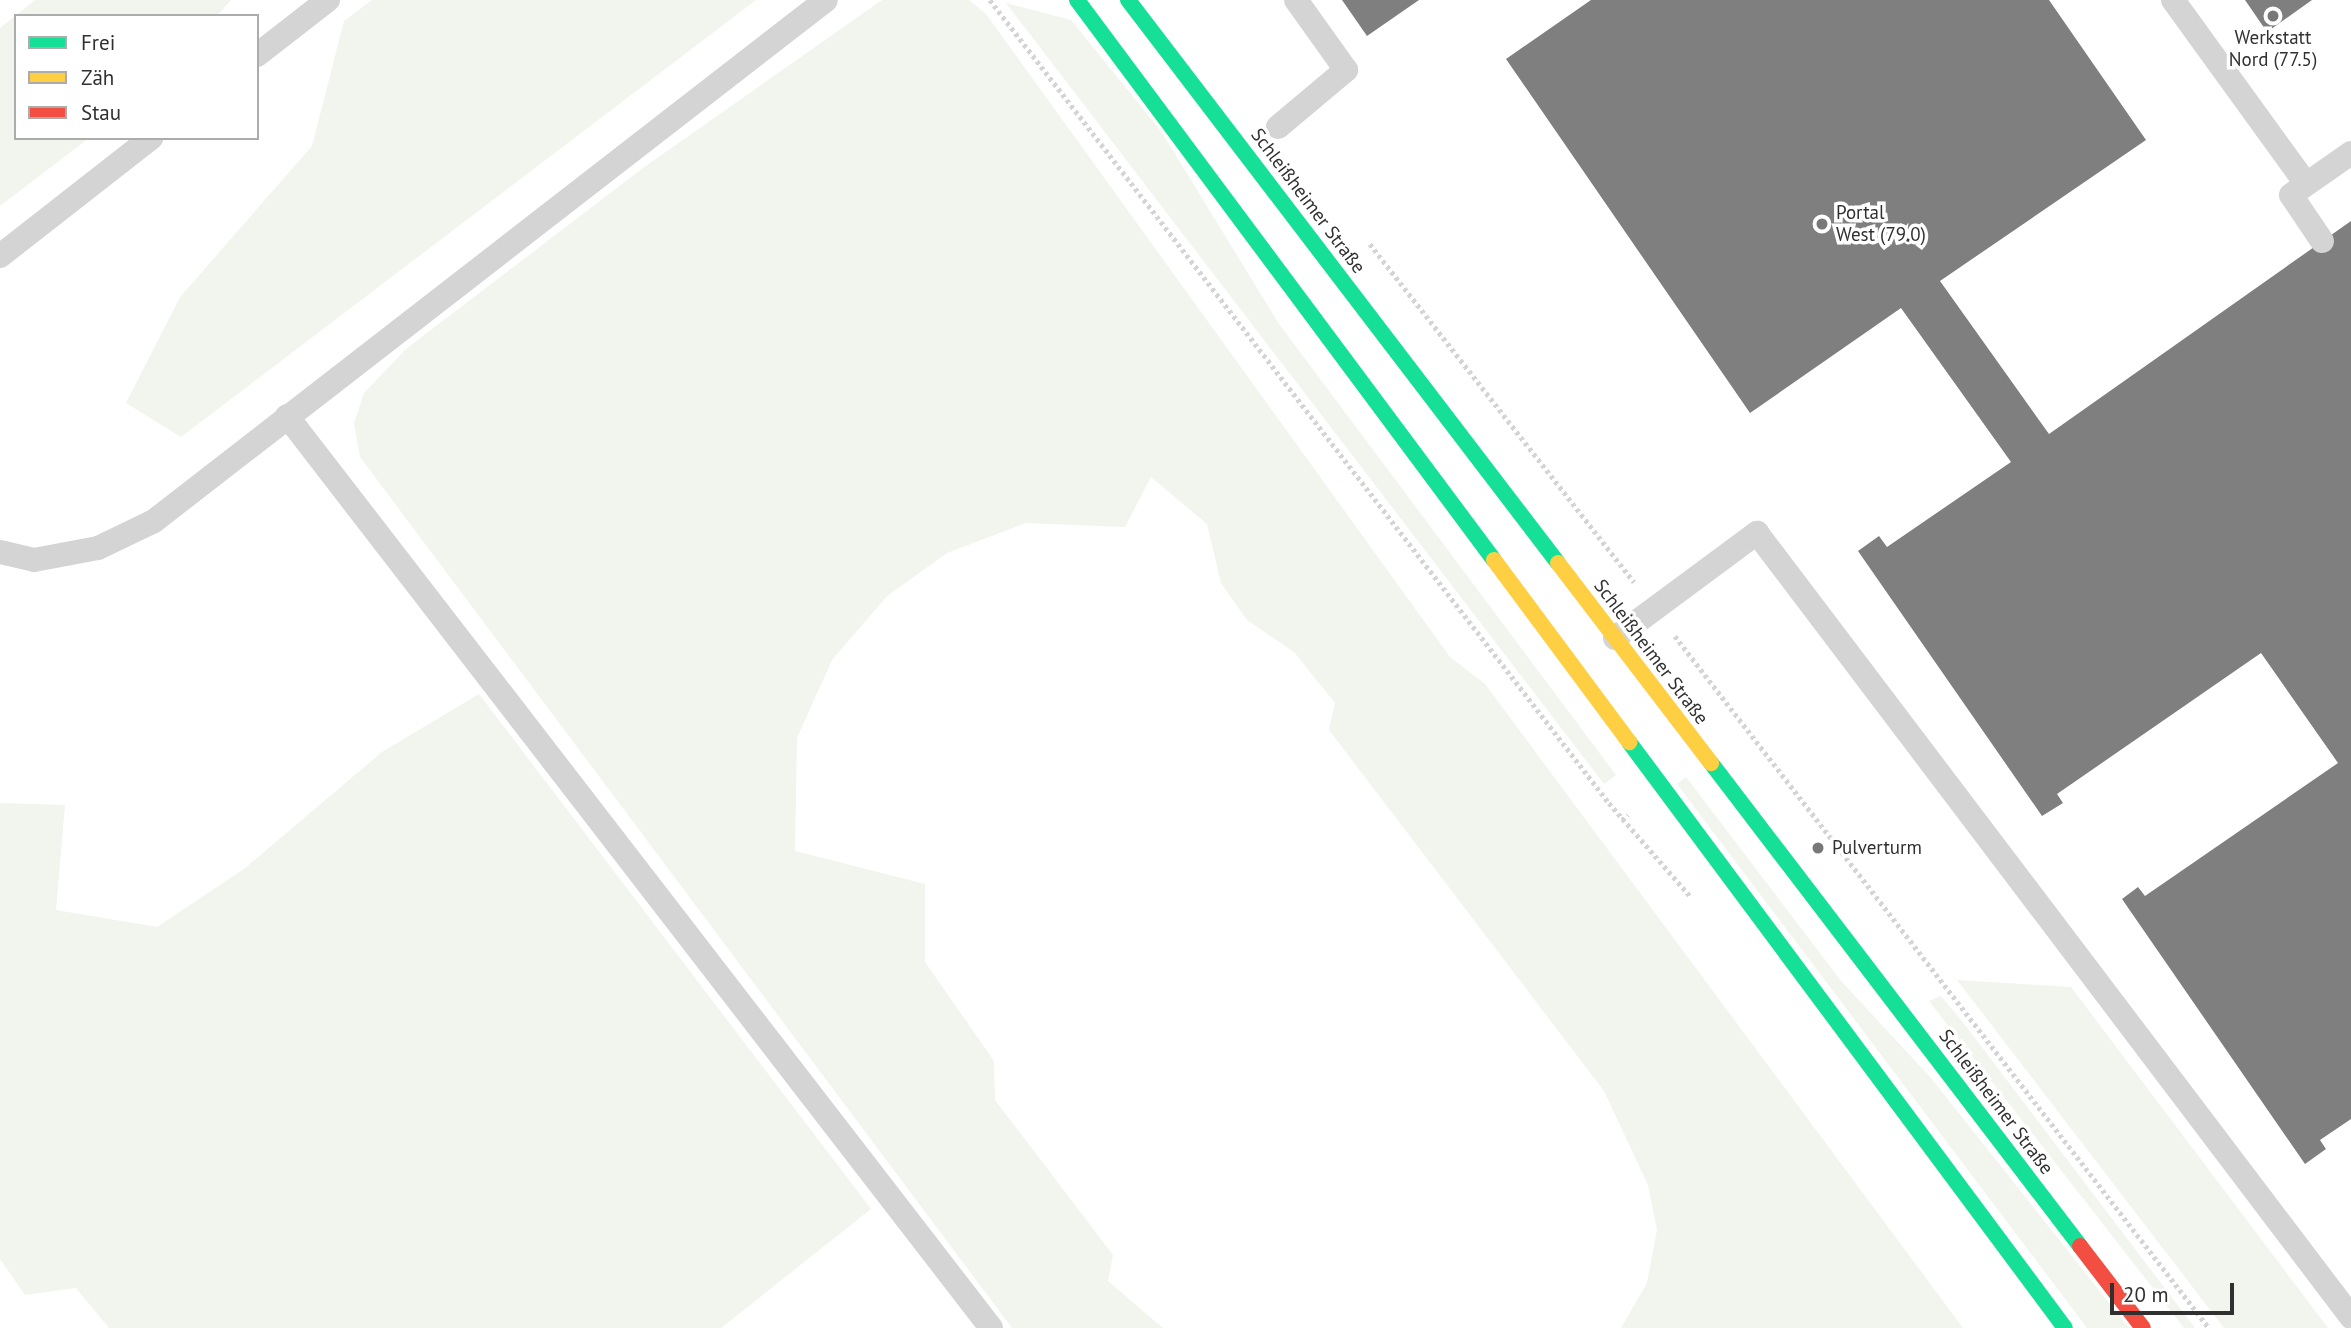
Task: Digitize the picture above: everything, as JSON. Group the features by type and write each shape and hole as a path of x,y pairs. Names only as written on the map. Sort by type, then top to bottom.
{"main road":[{"path":"1077,0 2065,1328"},
{"name":"Schleißheimer Straße","path":"1128,0 2143,1328"}],"lane":[{"path":"259,53 328,0"},
{"path":"0,552 34,560 99,548 154,521 826,0"},
{"path":"1278,127 1346,70 1296,0"},
{"path":"2173,0 2306,184"},
{"path":"0,256 148,140"},
{"path":"2322,241 2291,195 2351,153"},
{"path":"288,416 991,1328"},
{"path":"1615,638 1757,533 2351,1317"}],"path":[{"path":"990,0 1622,820 1688,897"},
{"path":"1364,236 1802,799 1865,876 2209,1328"},
{"path":"1794,805 1802,799"},
{"path":"1622,820 1628,815"},
{"path":"1855,884 1865,876"}],"shaded area":[{"path":"35,0 231,0 219,14 18,14"},
{"path":"372,0 756,0 181,437 126,403 180,297 312,146 344,21"},
{"path":"882,0 969,0 986,14 1450,657 1485,684 1963,1328 1621,1328 1647,1283 1657,1230 1648,1185 1604,1091 1329,730 1335,703 1294,652 1247,620 1221,583 1207,524 1151,477 1125,527 1026,523 947,553 887,596 832,660 797,738 795,851 925,884 925,962 994,1061 995,1100 1113,1255 1108,1281 1163,1328 1012,1328 360,457 354,423 364,393 406,349 643,168"},
{"path":"1006,3 1071,20 1161,131 1279,324 1616,775 1604,784"},
{"path":"14,17 14,140 86,140 0,206 0,28"},
{"path":"479,694 871,1209 721,1328 109,1328 76,1288 25,1295 0,1259 0,803 65,805 56,910 157,927 244,869 382,752"},
{"path":"1686,777 1842,982 1931,1078 2129,1328 2087,1328 1677,784"},
{"path":"1957,980 2071,987 2328,1328 2224,1328"},
{"path":"1941,996 2195,1328 2184,1328 1929,1001"}],"building":[{"path":"1342,0 1419,0 1367,36"},
{"path":"1591,0 2049,0 2146,140 1940,281 2049,434 2351,221 2351,1119 2320,1140 2326,1149 2305,1164 2122,899 2138,887 2145,896 2338,763 2261,653 2057,794 2063,803 2042,816 1858,551 1879,536 1887,547 2011,462 1901,308 1750,413 1506,59"},
{"name":"Werkstatt Nord (77.5)","path":"2245,0 2312,0 2267,32"}],"traffic: fast":[{"path":"1077,0 1494,560"},
{"path":"1128,0 1558,563"},
{"path":"1629,742 2065,1328"},
{"path":"1711,763 2080,1246"}],"traffic: slow":[{"path":"1494,560 1629,742"},
{"path":"1558,563 1711,763"}],"traffic: jam":[{"path":"2080,1246 2143,1328"}],"place":[{"name":"Werkstatt Nord (77.5)","path":"2273,16"},
{"name":"Portal West (79.0)","path":"1822,224"},
{"name":"Pulverturm","path":"1818,848"}]}
